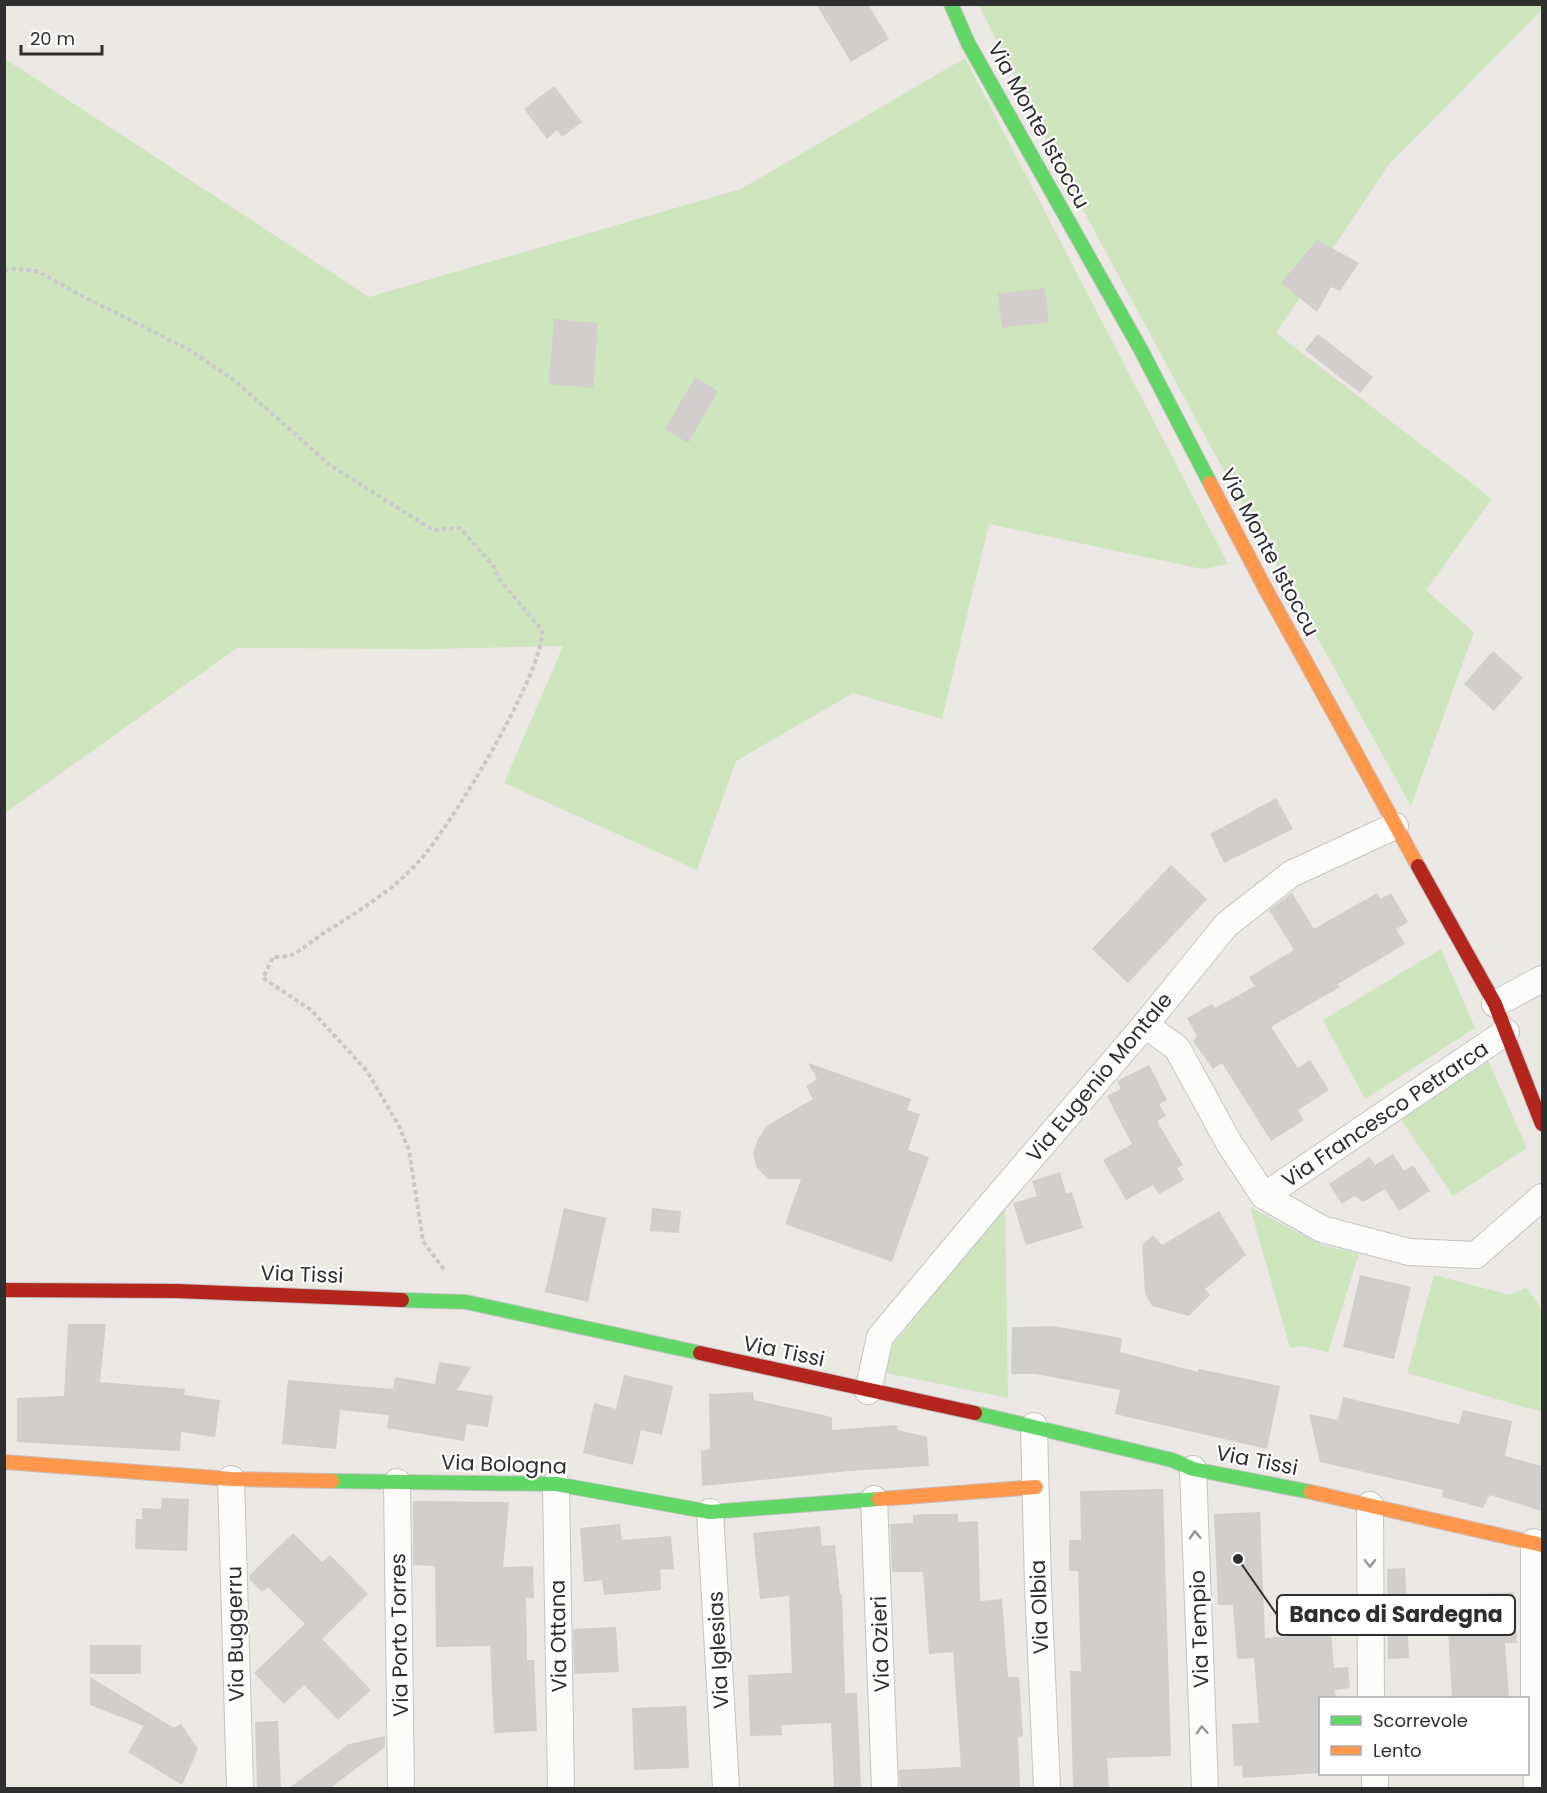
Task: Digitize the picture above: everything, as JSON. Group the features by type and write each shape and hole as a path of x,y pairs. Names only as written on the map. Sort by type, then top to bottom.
{"street":[{"name":"Via Monte Istoccu","path":"951,4 968,43 1141,350 1264,586 1495,1004 1542,1124"},
{"name":"Via Eugenio Montale","path":"868,1391 880,1337 1145,1025 1226,925 1290,874 1395,826"},
{"path":"1495,1004 1542,979"},
{"path":"1145,1025 1178,1048 1228,1143 1264,1196 1322,1229 1409,1252 1476,1255 1542,1197"},
{"name":"Via Francesco Petrarca","path":"1264,1196 1506,1032"},
{"name":"Via Tissi","path":"4,1290 177,1291 466,1302 1034,1426 1172,1460 1193,1470 1273,1483 1538,1544"},
{"name":"Via Olbia","path":"1034,1426 1047,1788"},
{"name":"Via Bologna","path":"4,1462 231,1479 556,1484 710,1512 1036,1487"},
{"name":"Via Tempio","path":"1193,1470 1205,1788"},
{"name":"Via Buggerru","path":"231,1479 240,1788"},
{"name":"Via Porto Torres","path":"397,1482 401,1788"},
{"name":"Via Ottana","path":"556,1484 561,1788"},
{"name":"Via Ozieri","path":"874,1499 885,1788"},
{"path":"1370,1505 1371,1697"},
{"name":"Via Iglesias","path":"710,1512 726,1788"},
{"path":"1537,1788 1534,1715 1538,1544"}],"path":[{"path":"4,270 37,271 188,349 234,380 331,466 434,530 460,528 495,568 499,579 542,630 543,639 526,683 490,754 436,840 418,862 381,896 291,955 273,957 263,978 311,1010 368,1071 399,1126 409,1150 423,1241 466,1302"}],"green space":[{"path":"979,5 1542,5 1542,10 1390,163 1276,333 1492,499 1426,590 1474,632 1411,806 1212,449 1047,143"},
{"path":"4,58 369,297 741,189 965,58 1228,564 1202,569 989,524 942,719 853,693 736,761 697,870 504,783 563,646 429,649 237,648 5,813"},
{"path":"1441,949 1475,1028 1365,1099 1323,1020"},
{"path":"1487,1058 1527,1148 1453,1196 1401,1120"},
{"path":"1005,1207 1008,1398 886,1373 893,1344"},
{"path":"1250,1207 1322,1245 1359,1254 1328,1352 1301,1346 1290,1348"},
{"path":"1434,1275 1510,1295 1526,1288 1542,1309 1542,1412 1407,1373"}],"building":[{"path":"816,4 868,4 889,39 851,62"},
{"path":"554,86 582,122 562,137 557,130 547,139 524,109"},
{"path":"1317,240 1359,263 1340,291 1331,287 1317,312 1281,283"},
{"path":"1045,288 1049,322 1002,328 998,294"},
{"path":"554,319 598,323 593,388 549,384"},
{"path":"1318,334 1373,377 1360,393 1305,350"},
{"path":"695,377 718,391 688,443 665,429"},
{"path":"1493,651 1523,678 1494,711 1464,684"},
{"path":"1276,798 1293,829 1224,863 1210,834"},
{"path":"1171,865 1207,899 1128,983 1092,949"},
{"path":"1292,893 1314,929 1377,893 1381,899 1391,893 1408,922 1396,929 1405,944 1338,984 1340,987 1271,1027 1298,1068 1310,1060 1329,1090 1298,1110 1304,1120 1271,1141 1222,1063 1213,1069 1193,1041 1197,1036 1187,1018 1212,1004 1215,1008 1255,986 1249,977 1294,950 1269,910"},
{"path":"808,1063 911,1099 907,1110 920,1114 908,1150 929,1157 892,1262 785,1224 801,1179 768,1179 757,1168 753,1154 766,1126 813,1099 806,1086 817,1079"},
{"path":"1149,1065 1167,1100 1159,1104 1166,1116 1157,1121 1183,1165 1177,1168 1184,1180 1159,1194 1153,1185 1126,1200 1103,1160 1132,1144 1107,1096 1121,1089 1117,1081"},
{"path":"1393,1154 1404,1171 1413,1165 1430,1191 1399,1211 1385,1189 1363,1202 1355,1196 1342,1204 1329,1184 1370,1157 1375,1165"},
{"path":"1060,1172 1066,1194 1072,1192 1083,1228 1026,1245 1013,1203 1037,1196 1032,1181"},
{"path":"564,1208 606,1218 588,1302 545,1292"},
{"path":"652,1208 681,1211 679,1233 650,1231"},
{"path":"1219,1211 1246,1255 1205,1289 1210,1295 1189,1316 1152,1306 1145,1293 1142,1245 1153,1235 1162,1245"},
{"path":"1360,1275 1411,1287 1394,1359 1343,1347"},
{"path":"68,1324 106,1324 100,1382 185,1389 184,1395 220,1400 215,1437 181,1432 180,1451 17,1442 17,1398 64,1396"},
{"path":"1053,1326 1122,1338 1120,1352 1198,1372 1199,1369 1280,1386 1267,1449 1115,1414 1120,1390 1036,1374 1011,1374 1012,1327"},
{"path":"439,1362 471,1367 457,1390 493,1396 488,1427 467,1424 464,1441 387,1428 389,1415 340,1410 336,1449 282,1444 288,1380 393,1389 395,1377 435,1384"},
{"path":"624,1375 673,1386 662,1435 641,1430 633,1465 583,1453 594,1403 616,1409"},
{"path":"753,1392 754,1400 832,1417 832,1430 897,1425 898,1430 927,1437 929,1466 849,1471 702,1486 701,1451 710,1449 709,1394"},
{"path":"1343,1397 1459,1424 1463,1410 1512,1421 1505,1456 1542,1466 1542,1511 1490,1495 1483,1508 1442,1497 1443,1490 1320,1462 1309,1414 1338,1420"},
{"path":"1163,1489 1171,1756 1107,1758 1109,1788 1073,1788 1070,1671 1081,1671 1078,1571 1069,1571 1069,1540 1081,1540 1080,1491"},
{"path":"162,1498 189,1499 187,1551 135,1549 136,1519 142,1519 142,1508 161,1509"},
{"path":"413,1501 509,1502 503,1567 533,1566 534,1598 526,1598 527,1660 534,1660 537,1731 494,1733 490,1646 436,1647 435,1566 413,1565"},
{"path":"1260,1512 1265,1638 1331,1633 1334,1668 1348,1667 1350,1688 1335,1690 1336,1697 1319,1697 1319,1773 1243,1778 1242,1766 1234,1766 1232,1724 1259,1723 1254,1658 1237,1659 1233,1605 1218,1605 1214,1514"},
{"path":"958,1514 958,1522 978,1521 980,1601 1002,1599 1008,1677 1019,1677 1023,1736 1018,1737 1020,1788 900,1788 899,1770 961,1767 953,1652 929,1654 923,1572 892,1572 890,1524 913,1523 913,1515"},
{"path":"620,1524 622,1540 671,1536 674,1569 660,1570 661,1590 604,1595 602,1580 584,1582 580,1528"},
{"path":"820,1526 822,1546 835,1545 840,1594 842,1594 845,1693 857,1693 861,1788 834,1788 831,1723 781,1725 782,1735 750,1736 748,1675 792,1673 789,1596 760,1599 753,1533"},
{"path":"293,1533 322,1562 330,1555 368,1594 322,1639 371,1690 338,1720 304,1685 284,1704 254,1673 305,1624 268,1587 262,1592 249,1579 249,1576"},
{"path":"1405,1568 1409,1658 1388,1659 1387,1569"},
{"path":"1514,1592 1517,1643 1505,1643 1509,1697 1452,1697 1446,1596"},
{"path":"616,1627 619,1672 574,1674 573,1629"},
{"path":"90,1645 141,1645 141,1674 90,1674"},
{"path":"90,1677 174,1728 181,1724 198,1749 182,1785 128,1752 144,1726 90,1705"},
{"path":"686,1706 689,1768 634,1770 632,1708"},
{"path":"278,1721 281,1788 257,1788 255,1722"},
{"path":"385,1736 385,1747 330,1788 289,1788 349,1744"}],"traffic: fast":[{"path":"951,4 968,43 1141,350 1210,483"},
{"path":"402,1300 466,1302 700,1353"},
{"path":"975,1413 1172,1460 1193,1469 1311,1492"},
{"path":"332,1481 556,1484 710,1512 879,1499"}],"traffic: slow":[{"path":"1210,483 1418,866"},
{"path":"4,1462 231,1479 332,1481"},
{"path":"879,1499 1036,1487"},
{"path":"1311,1492 1542,1545"}],"traffic: jam":[{"path":"1418,866 1495,1004 1542,1124"},
{"path":"4,1290 177,1291 402,1300"},
{"path":"700,1353 975,1413"}],"place":[{"name":"Banco di Sardegna","path":"1238,1559"}]}
